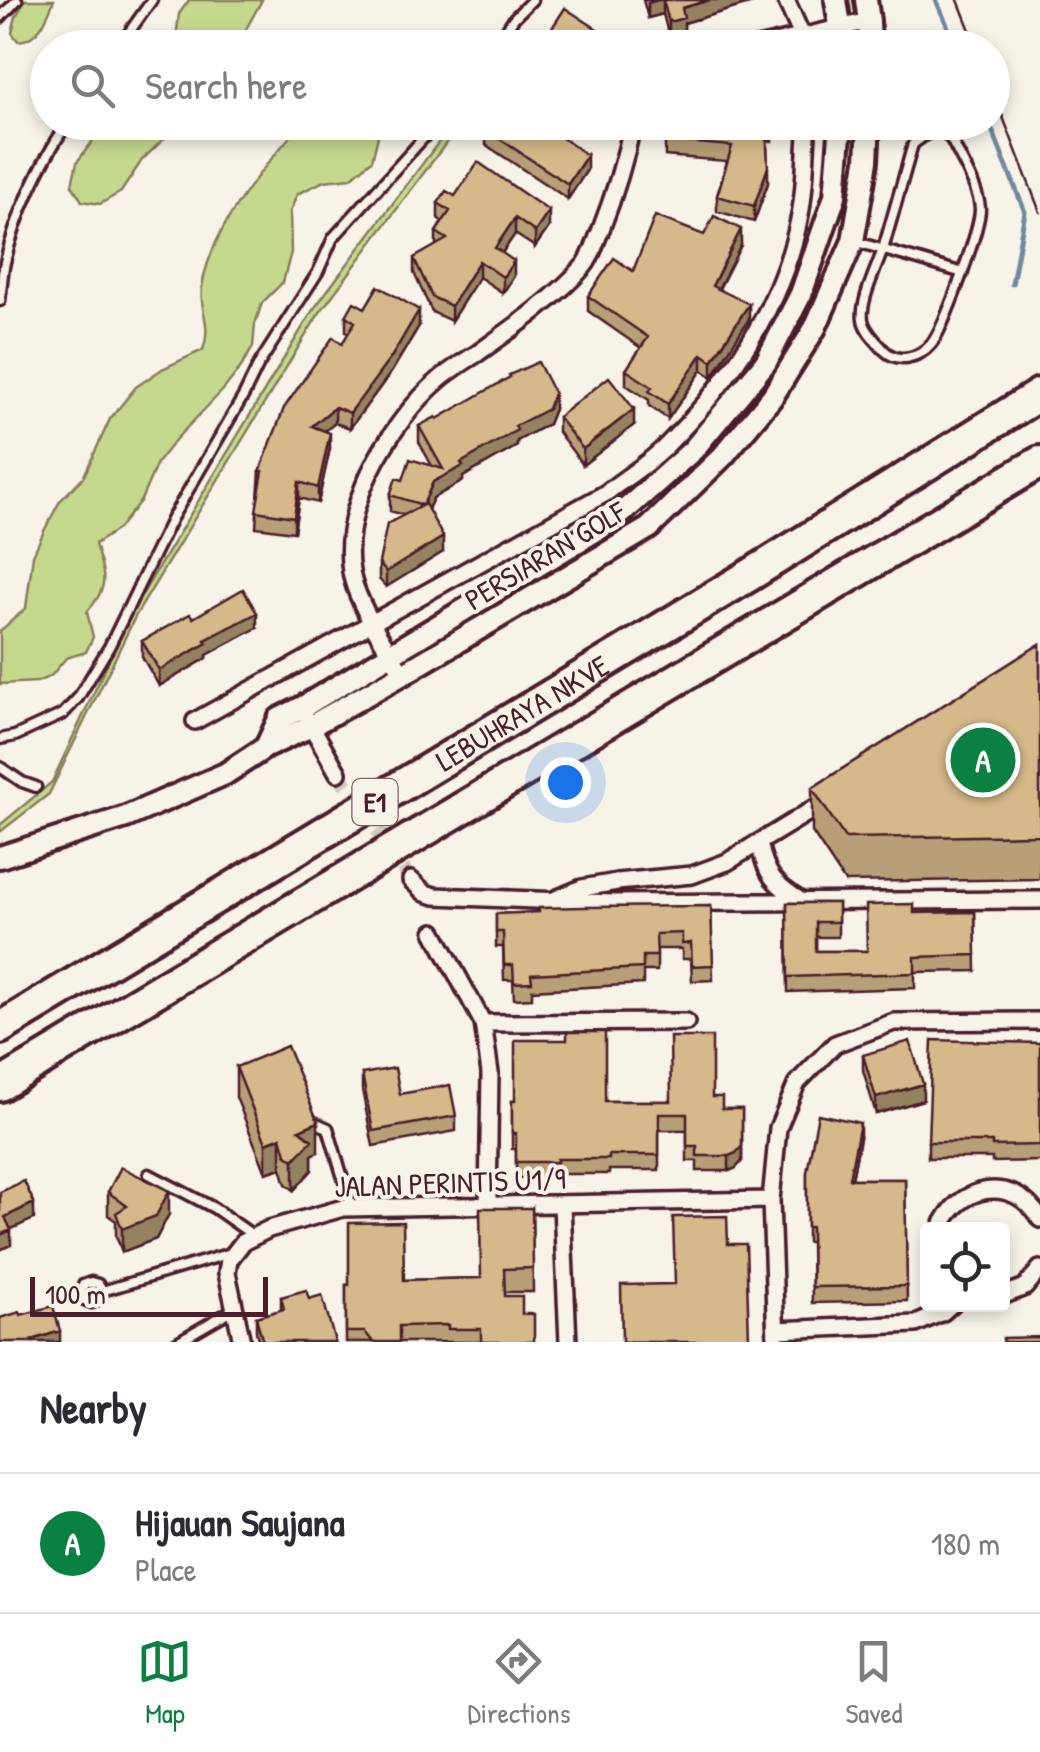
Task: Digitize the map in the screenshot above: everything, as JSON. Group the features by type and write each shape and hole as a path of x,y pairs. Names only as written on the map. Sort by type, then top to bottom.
{"highway":[{"name":"LEBUHRAYA NKVE","path":"0,1028 750,575 1040,394"},
{"name":"LEBUHRAYA NKVE","path":"0,1085 1040,462"}],"street":[{"path":"786,0 799,30"},
{"path":"836,0 840,30"},
{"path":"848,30 868,10"},
{"path":"403,674 372,624 356,587 348,549 356,510 376,461 402,418 440,378 524,320 587,264 618,186 630,140"},
{"path":"194,721 606,493 666,448 722,382 762,324 785,269 801,213 807,140"},
{"name":"PERSIARAN GOLF","path":"306,717 390,653 616,519 693,450 766,362 801,294 834,196 839,140"},
{"name":"PERSIARAN GOLF","path":"0,858 126,817 225,774 266,748 279,719 306,717 403,674 649,528 723,456 772,397 815,328 852,240 868,140"},
{"path":"306,717 338,773"},
{"path":"548,902 582,888 692,875 728,862 842,791"},
{"path":"760,843 769,876 801,901"},
{"path":"411,880 434,896 548,902 1040,900"},
{"path":"434,932 484,1023 490,1072 488,1206"},
{"path":"484,1023 686,1022"},
{"path":"943,1312 916,1324 776,1336 770,1200 778,1128 797,1082 834,1044 894,1022 1040,1022"},
{"path":"943,1222 956,1202 988,1190 1006,1191 1022,1198 1040,1219"},
{"name":"JALAN PERINTIS U1/9","path":"235,1252 243,1242 269,1229 352,1208 770,1200"},
{"path":"562,1205 568,1342"},
{"path":"235,1252 227,1273 242,1342"},
{"path":"1032,1291 1040,1268"}],"lane":[{"path":"0,18 17,0"},
{"path":"131,30 152,0"},
{"path":"506,30 532,0"},
{"path":"0,302 4,264 21,213 57,140"},
{"path":"0,739 63,714 78,698 172,518 259,364 318,272 333,238 422,140"},
{"path":"919,140 913,144 863,306 865,326 887,354 898,359 921,353 934,341 963,273 980,214 978,198 951,140"},
{"path":"852,240 963,273"},
{"path":"0,768 36,787"},
{"path":"312,1121 328,1128 352,1208"},
{"path":"149,1174 214,1208 254,1236"},
{"path":"102,1291 235,1252"},
{"path":"178,1342 234,1310"}],"green space":[{"path":"25,0 54,0 45,21 38,30 30,30 30,38 25,40 18,41 12,33"},
{"path":"189,0 262,0 245,30 177,30 179,14"},
{"path":"93,140 163,140 142,160 121,192 100,204 82,201 72,185 77,162"},
{"path":"288,140 377,140 372,160 351,178 324,181 297,194 290,212 291,252 283,282 262,303 253,347 224,389 157,463 141,500 118,529 95,544 103,580 100,594 87,612 93,637 86,652 66,658 51,676 37,682 0,684 0,631 26,608 33,555 60,501 84,476 110,419 136,387 162,369 203,350 203,281 209,259 230,217"},
{"path":"440,140 448,140 318,315 136,615 49,794 0,832 0,825 52,782 131,613 313,310"}],"building":[{"path":"663,0 710,0 682,8 684,18 669,22"},
{"path":"565,8 599,30 551,30"},
{"path":"501,140 565,140 587,155 568,184"},
{"path":"665,140 767,140 768,167 754,206 717,196 732,146"},
{"path":"478,162 549,211 535,232 515,218 495,248 514,261 503,277 479,261 451,306 432,297 414,258 447,239 436,232 450,211 438,203 446,191 455,196"},
{"path":"655,216 704,235 714,216 741,229 712,286 749,304 712,361 702,354 668,404 649,391 652,387 626,370 648,337 588,296 614,258 633,271"},
{"path":"378,286 419,310 392,356 350,413 335,407 312,426 330,433 318,488 299,482 294,517 256,511 260,471 284,408 333,337 342,344 355,322 346,316 354,302 365,308"},
{"path":"538,362 554,393 548,409 515,426 517,430 433,482 423,505 390,495 396,478 403,480 410,459 443,469 419,426"},
{"path":"609,377 634,409 583,449 558,417"},
{"path":"425,504 443,537 386,572 379,563 387,524"},
{"path":"243,589 257,613 159,670 142,641"},
{"path":"1040,644 1040,835 845,838 812,788"},
{"path":"787,903 838,903 838,922 816,922 816,951 867,951 866,905 914,904 914,913 975,912 976,955 915,957 915,973 788,977"},
{"path":"711,906 713,965 692,966 691,943 682,944 682,933 656,934 657,956 643,956 643,968 531,974 532,982 514,983 513,965 504,965 503,932 496,932 496,914 539,912 539,908"},
{"path":"567,1032 605,1032 605,1101 671,1101 670,1037 712,1037 712,1097 722,1097 722,1109 742,1109 742,1146 729,1156 697,1156 697,1146 687,1146 687,1114 659,1114 659,1155 516,1162 516,1133 512,1133 515,1040 567,1040"},
{"path":"932,1040 1040,1043 1040,1145 928,1142"},
{"path":"910,1041 923,1084 876,1098 863,1055"},
{"path":"287,1046 318,1122 299,1130 312,1140 294,1160 286,1154 281,1137 266,1143 236,1067"},
{"path":"395,1068 400,1094 450,1085 456,1116 373,1131 362,1074"},
{"path":"818,1114 860,1123 849,1179 905,1179 907,1286 812,1287 807,1172"},
{"path":"121,1167 169,1191 156,1216 122,1229 116,1213 127,1206 108,1192"},
{"path":"24,1181 34,1203 5,1217 11,1230 0,1235 0,1192"},
{"path":"480,1208 532,1208 533,1268 504,1269 505,1296 522,1296 522,1314 534,1314 534,1342 481,1342 481,1329 448,1329 448,1325 399,1326 399,1342 373,1342 365,1332 346,1332 349,1223 403,1222 404,1280 481,1278"},
{"path":"727,1216 728,1244 746,1244 749,1339 622,1342 621,1285 675,1284 673,1217"},
{"path":"306,1290 309,1299 322,1295 335,1342 263,1342 256,1317 284,1309 281,1297"},
{"path":"53,1306 60,1331 33,1342 0,1342 0,1318"},
{"path":"1040,1337 1040,1342 1003,1342 1003,1338"}],"waterway":[{"path":"936,0 949,30"},
{"path":"996,140 1025,212 1012,284"}],"tunnel":[{"path":"338,773 411,880"}],"tram line":[{"path":"958,0 970,30"},
{"path":"1010,135 1040,212"}],"place":[{"name":"Hijauan Saujana","path":"983,760"}]}
